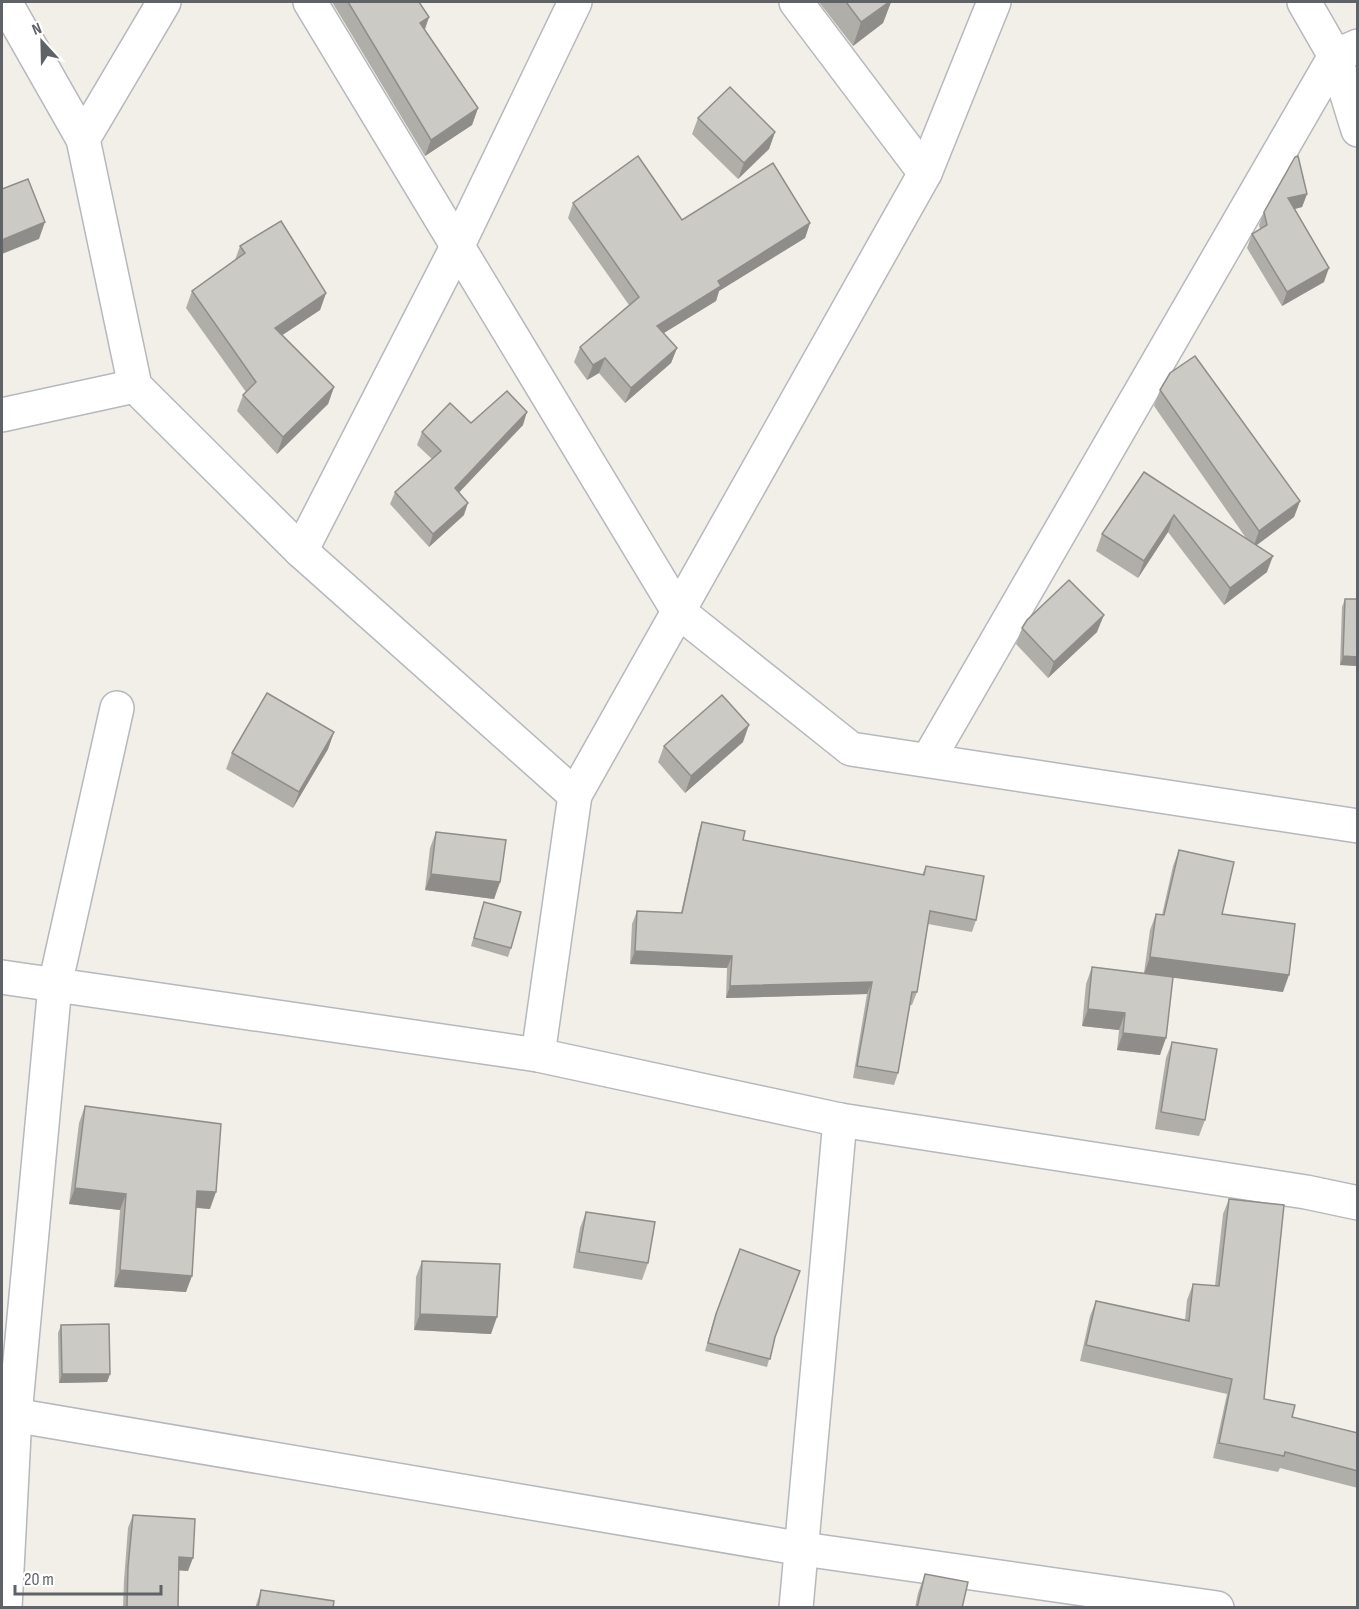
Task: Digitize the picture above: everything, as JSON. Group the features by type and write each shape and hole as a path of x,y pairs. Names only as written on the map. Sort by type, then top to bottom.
{"street":[{"path":"5,2 83,139 135,386 301,551 575,795"},
{"path":"83,139 164,2"},
{"path":"310,2 678,611 850,749 1358,826"},
{"path":"301,551 457,247 575,2"},
{"path":"796,2 924,173"},
{"path":"538,1055 575,795 924,173 994,2"},
{"path":"1304,2 1346,51 1358,130"},
{"path":"928,760 1346,51"},
{"path":"2,415 135,386"},
{"path":"5,1608 8,1414 55,985 117,708"},
{"path":"2,977 538,1055 840,1120 1306,1192 1358,1203"},
{"path":"796,1608 840,1120"},
{"path":"8,1414 803,1550 1217,1608"}],"building":[{"path":"348,2 419,2 429,17 420,23 478,108 431,140"},
{"path":"846,2 889,2 861,22"},
{"path":"730,87 775,132 744,163 698,118"},
{"path":"638,156 682,220 773,163 810,223 718,281 721,286 657,326 677,348 631,388 605,358 593,365 580,347 639,297 573,203"},
{"path":"1298,156 1307,194 1288,198 1329,268 1287,292 1252,234 1267,225 1264,212 1295,157"},
{"path":"28,179 45,222 2,240 2,189"},
{"path":"281,221 326,293 275,328 334,387 283,437 243,395 256,382 192,291 245,253 240,246"},
{"path":"1195,356 1300,501 1259,531 1160,390 1170,373"},
{"path":"507,391 527,412 455,488 468,503 433,534 395,492 441,451 422,432 450,403 471,423"},
{"path":"1144,472 1273,556 1230,588 1174,515 1144,561 1102,534"},
{"path":"1069,580 1104,615 1054,662 1022,628 1027,620"},
{"path":"1345,599 1358,599 1358,657 1343,656"},
{"path":"267,693 334,732 299,792 232,753"},
{"path":"722,695 749,725 691,776 664,746"},
{"path":"702,822 745,831 743,840 924,875 926,866 984,876 976,920 930,911 917,992 912,992 898,1073 857,1066 872,982 730,986 732,956 635,951 637,911 682,913"},
{"path":"436,832 506,840 500,882 431,874"},
{"path":"1179,850 1234,862 1222,914 1295,924 1289,975 1150,957 1156,914 1164,915"},
{"path":"484,902 521,912 511,948 474,938"},
{"path":"1092,967 1173,977 1166,1038 1123,1033 1125,1013 1088,1009"},
{"path":"1172,1042 1217,1049 1205,1120 1161,1112"},
{"path":"85,1106 221,1124 216,1192 197,1191 192,1276 120,1270 126,1194 75,1188"},
{"path":"1229,1199 1284,1205 1264,1399 1295,1405 1292,1417 1358,1433 1358,1471 1285,1452 1284,1456 1219,1443 1232,1379 1086,1345 1096,1301 1189,1321 1193,1284 1219,1286"},
{"path":"586,1212 655,1222 648,1263 579,1252"},
{"path":"740,1249 800,1271 775,1337 770,1359 708,1343"},
{"path":"422,1261 500,1264 497,1317 420,1314"},
{"path":"109,1324 110,1374 62,1374 61,1325"},
{"path":"133,1515 195,1519 193,1558 179,1557 178,1608 127,1608"},
{"path":"925,1574 968,1582 962,1608 917,1608"},
{"path":"261,1590 334,1601 333,1608 258,1608"}]}
